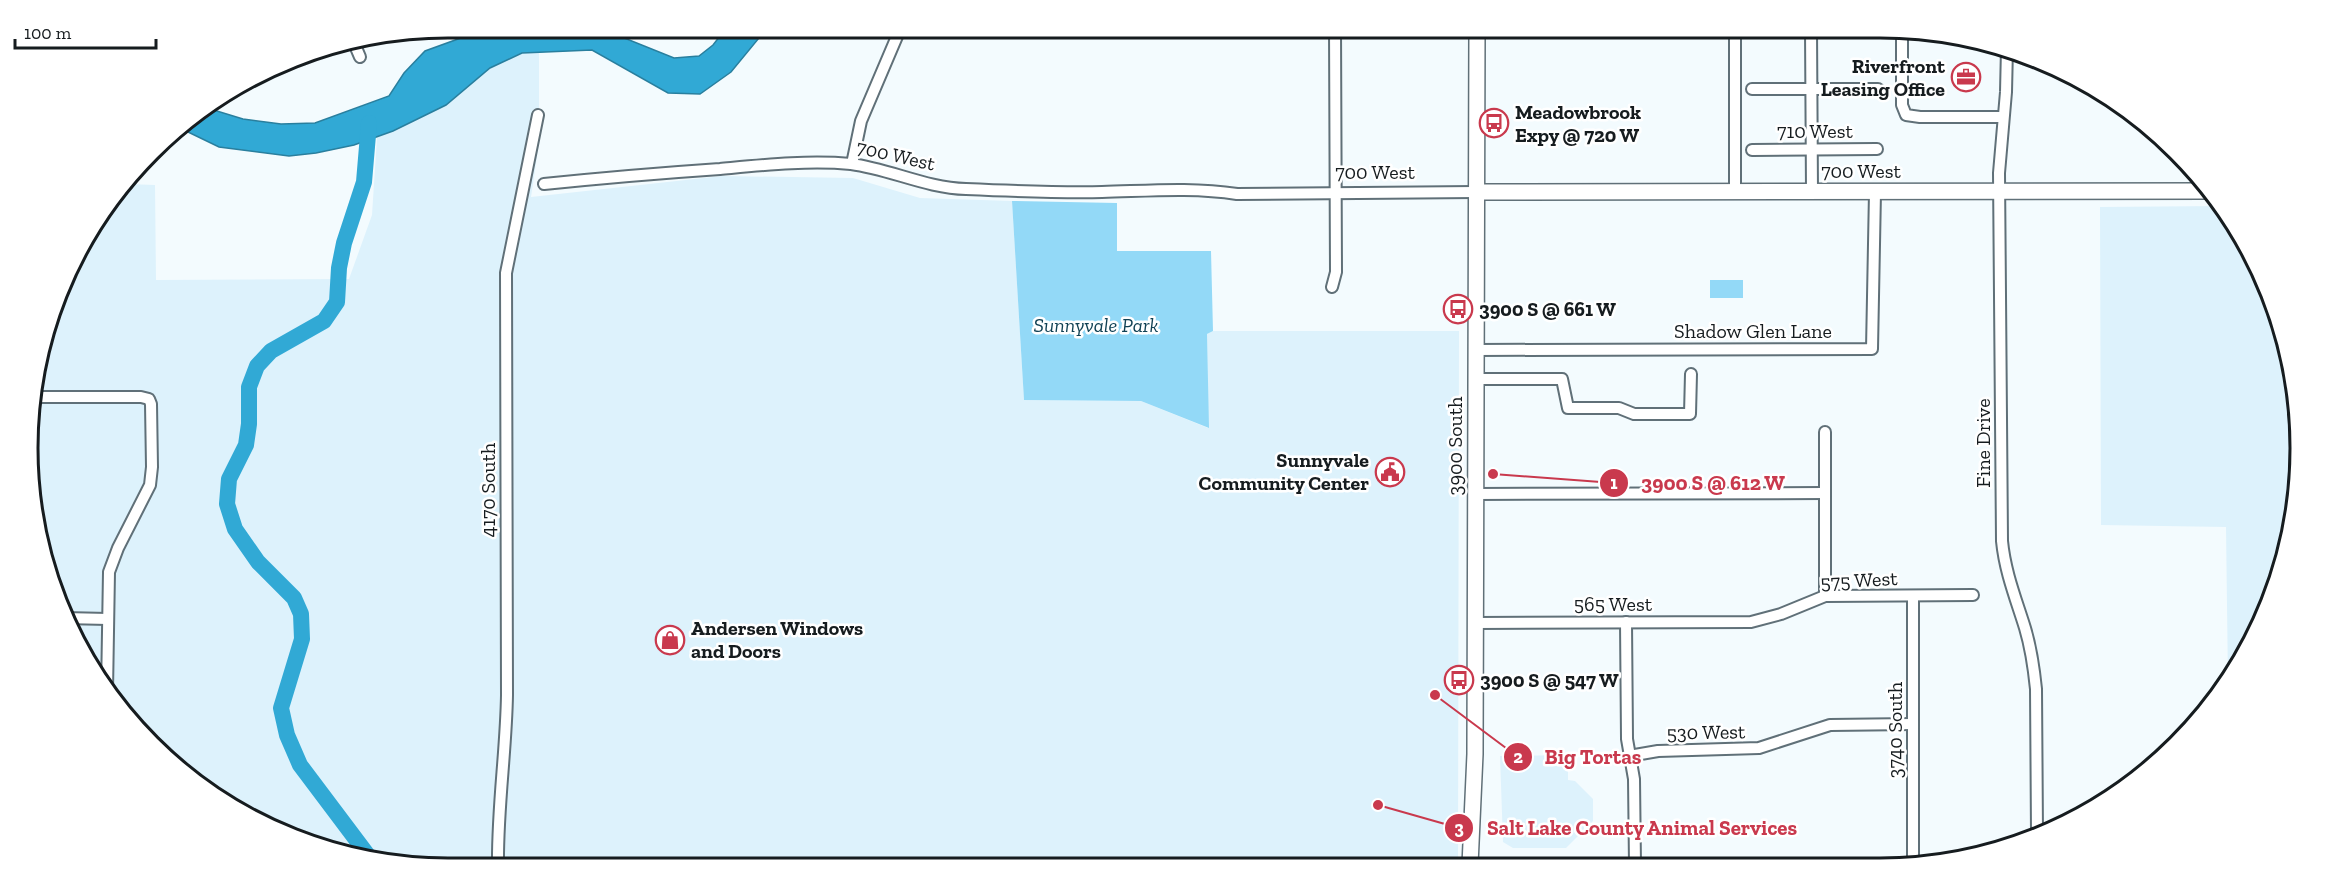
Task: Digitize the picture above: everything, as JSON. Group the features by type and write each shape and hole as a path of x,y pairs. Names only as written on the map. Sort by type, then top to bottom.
{"main road":[{"name":"3900 South","path":"1470,858 1474,795 1476,623 1477,38"},
{"name":"700 West","path":"1476,192 2198,189"}],"street":[{"path":"852,164 861,121 896,38"},
{"path":"1332,287 1336,272 1335,38"},
{"path":"1735,38 1735,192"},
{"path":"1811,38 1812,192"},
{"path":"1902,38 1902,105 1906,115 2003,117"},
{"path":"356,48 360,57"},
{"name":"Fine Drive","path":"2006,58 2000,150 2002,541 2006,573 2025,629 2035,679 2037,826"},
{"path":"1752,89 1878,89"},
{"name":"4170 South","path":"498,858 507,695 506,273 538,115"},
{"name":"710 West","path":"1752,150 1878,149"},
{"name":"700 West","path":"544,184 772,164 852,164 934,186 962,189 1101,192 1194,190 1237,194 1476,192"},
{"name":"Shadow Glen Lane","path":"1476,350 1872,349 1875,192"},
{"path":"1476,379 1562,379 1568,408 1619,408 1634,414 1690,414 1690,374"},
{"path":"41,397 141,397 149,399 152,410 150,485 111,562 109,572 107,675"},
{"path":"1825,432 1825,596"},
{"path":"1476,494 1825,493"},
{"name":"575 West","path":"1751,622 1781,614 1825,596 1973,595"},
{"name":"3740 South","path":"1912,596 1913,856"},
{"path":"75,618 108,619"},
{"path":"1626,622 1626,739 1635,779 1635,858"},
{"name":"565 West","path":"1476,623 1751,622"},
{"name":"530 West","path":"1629,756 1658,751 1747,750 1784,741 1830,725 1912,724"}],"shaded area":[{"path":"461,38 624,38 674,58 699,56 718,38 759,38 731,72 700,94 668,93 592,50 522,53 490,68 446,105 393,131 354,145 289,156 219,147 187,131 215,110 243,119 281,124 315,123 389,96 404,73 425,51"},
{"path":"539,52 539,143 531,197 722,176 853,178 920,198 1012,201 1024,400 1141,401 1208,428 1207,334 1213,331 1459,331 1458,858 421,857 341,844 291,826 242,803 177,756 139,718 92,652 59,579 45,527 38,474 38,421 41,394 51,341 80,266 92,242 133,184 155,185 156,280 349,279 372,215 377,137 446,105 490,68 522,53"},
{"path":"2211,206 2247,266 2276,341 2289,421 2290,448 2286,501 2276,554 2268,579 2247,629 2228,663 2226,527 2101,525 2100,207"},
{"path":"1568,755 1568,780 1575,781 1593,799 1593,821 1566,848 1513,848 1503,842 1500,756"}],"green space":[{"name":"Sunnyvale Park","path":"1012,201 1117,203 1117,251 1211,251 1213,331 1207,334 1209,428 1141,401 1024,400"},
{"path":"1710,280 1743,280 1743,298 1710,298"}],"waterway":[{"path":"363,849 300,765 287,735 281,708 302,639 301,614 294,598 258,562 235,529 227,504 229,479 246,445 249,424 249,387 257,366 271,351 324,321 337,302 339,268 344,243 364,182 369,123"}],"place":[{"name":"Riverfront Leasing Office","path":"1966,77"},
{"name":"Meadowbrook Expy @ 720 W","path":"1494,123"},
{"name":"3900 S @ 661 W","path":"1458,309"},
{"name":"Sunnyvale Community Center","path":"1390,472"},
{"name":"3900 S @ 612 W","path":"1493,474"},
{"name":"Andersen Windows and Doors","path":"670,640"},
{"name":"3900 S @ 547 W","path":"1459,680"},
{"name":"Big Tortas","path":"1435,695"},
{"name":"Salt Lake County Animal Services","path":"1378,805"}]}
